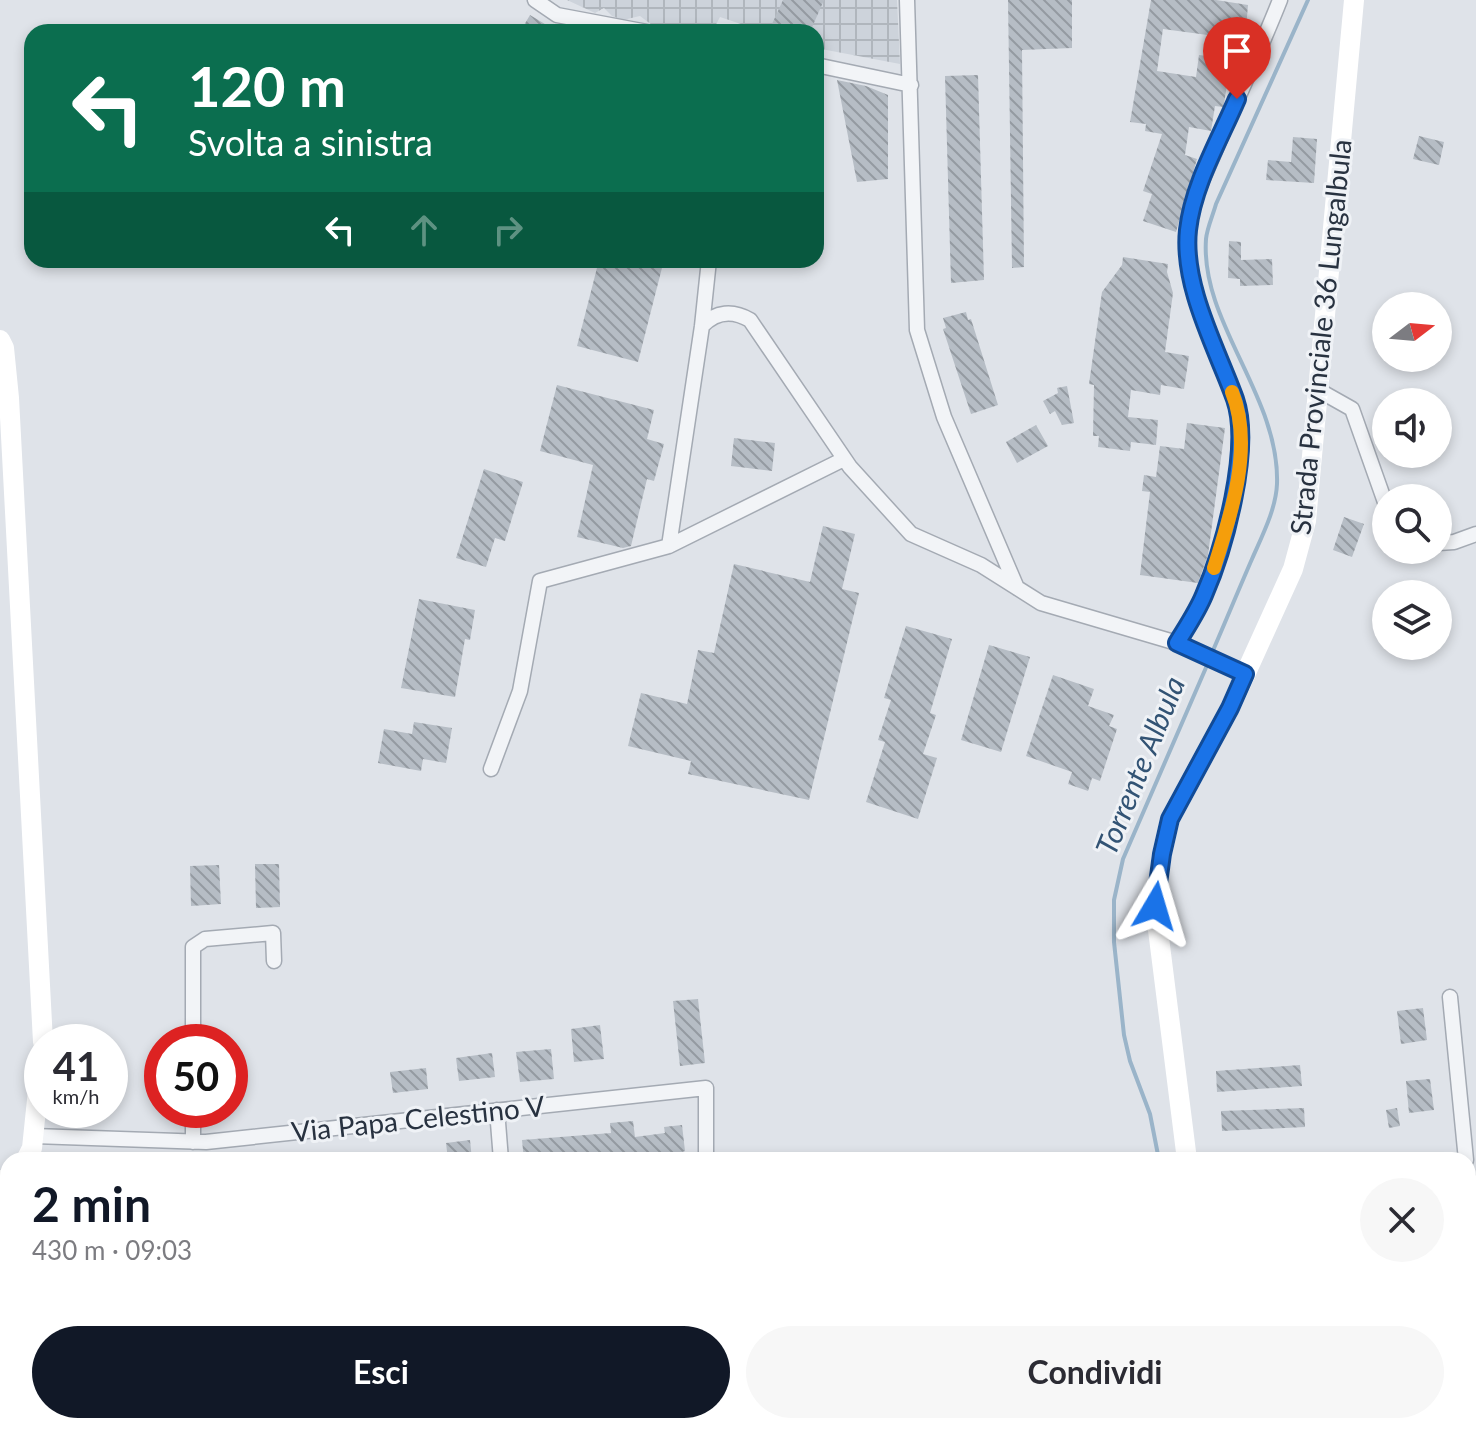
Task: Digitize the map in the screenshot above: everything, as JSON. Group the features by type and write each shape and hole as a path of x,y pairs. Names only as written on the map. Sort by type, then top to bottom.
{"main road":[{"name":"Strada Provinciale 36 Lungalbula","path":"1186,1152 1155,906 1162,854 1170,819 1230,708 1238,671 1293,569 1306,521 1354,0"},
{"path":"0,340 4,348 9,398 42,1024"},
{"path":"30,1152 35,1128"}],"street":[{"path":"535,0 557,15 605,24"},
{"path":"907,0 917,330 944,417 1017,589"},
{"path":"1183,646 1223,540 1237,478 1241,437 1237,403 1196,298 1188,232 1194,200 1280,0"},
{"path":"824,67 911,85"},
{"path":"669,546 708,268"},
{"path":"702,326 713,317 727,313 750,320 844,459 911,534 981,565 1041,603 1183,646 1238,671"},
{"path":"1320,391 1352,409 1379,484"},
{"path":"491,769 520,691 540,581 669,546 844,459"},
{"path":"1452,542 1476,534"},
{"path":"193,1024 193,947 205,939 273,933 274,961"},
{"path":"1450,997 1465,1152"},
{"name":"Via Papa Celestino V","path":"34,1136 193,1142 706,1088 706,1152"},
{"path":"497,1110 500,1152"},
{"path":"193,1128 193,1142"}],"shaded area":[{"path":"567,0 897,0 900,64 824,50 824,24 741,24 720,17 716,24 651,24 640,16 623,20 612,16 604,8 595,13"}],"building":[{"path":"783,0 824,0 814,24 772,24"},
{"path":"1008,0 1072,0 1072,48 1022,50 1024,267 1012,268"},
{"path":"1151,0 1216,0 1248,5 1245,40 1163,29 1157,71 1196,77 1199,55 1231,59 1224,104 1223,107 1215,106 1211,131 1189,127 1185,155 1197,159 1176,232 1143,221 1152,194 1143,191 1162,134 1145,131 1146,124 1130,122"},
{"path":"530,15 545,24 525,24"},
{"path":"978,75 984,280 951,283 945,76"},
{"path":"837,80 866,86 888,95 888,179 857,182"},
{"path":"1419,136 1444,142 1439,165 1413,159"},
{"path":"1293,137 1317,139 1314,183 1266,180 1268,160 1291,162"},
{"path":"1229,241 1241,242 1241,260 1272,259 1273,285 1240,286 1240,279 1228,278"},
{"path":"1123,257 1168,264 1173,293 1165,352 1189,356 1184,389 1161,385 1160,395 1131,390 1128,417 1158,420 1156,445 1131,442 1130,451 1098,447 1099,436 1093,436 1094,385 1089,384 1102,292 1122,265"},
{"path":"597,268 662,268 638,362 577,346"},
{"path":"966,312 968,320 971,319 998,405 971,414 943,329 946,328 943,318"},
{"path":"557,385 654,410 647,439 664,444 654,481 647,479 631,546 623,548 577,537 593,465 540,451"},
{"path":"1067,386 1074,423 1062,425 1055,411 1050,414 1043,401 1058,393 1057,388"},
{"path":"1187,423 1225,428 1208,555 1198,583 1140,575 1150,492 1142,491 1144,475 1156,477 1160,446 1184,449"},
{"path":"1036,425 1048,446 1017,463 1006,442"},
{"path":"734,438 775,443 772,471 731,466"},
{"path":"484,469 523,482 505,541 495,538 486,567 456,558"},
{"path":"1344,517 1364,524 1352,557 1333,550"},
{"path":"823,526 855,534 842,589 859,593 809,800 688,774 691,761 628,746 641,693 687,704 698,650 714,653 734,564 810,582"},
{"path":"419,599 475,610 470,640 465,639 455,697 401,688"},
{"path":"906,626 952,639 930,713 936,715 923,754 937,758 918,819 866,802 885,742 878,740 891,700 884,698"},
{"path":"989,645 1030,657 1001,752 961,740"},
{"path":"1053,675 1094,689 1088,706 1114,715 1109,726 1117,729 1100,781 1092,778 1088,791 1068,784 1072,772 1026,756"},
{"path":"414,722 452,728 446,763 423,759 421,771 378,763 384,729 412,734"},
{"path":"255,864 279,864 280,907 256,908"},
{"path":"219,865 221,904 191,906 190,866"},
{"path":"698,999 705,1063 680,1066 673,1001"},
{"path":"1423,1008 1427,1040 1401,1044 1397,1011"},
{"path":"600,1025 604,1059 574,1062 571,1029"},
{"path":"551,1049 554,1079 520,1082 516,1052"},
{"path":"492,1053 495,1077 459,1081 456,1058"},
{"path":"1300,1065 1302,1086 1217,1092 1216,1071"},
{"path":"426,1068 428,1089 393,1093 390,1072"},
{"path":"1430,1079 1434,1110 1409,1113 1406,1081"},
{"path":"1304,1108 1305,1127 1222,1131 1221,1111"},
{"path":"1397,1108 1400,1126 1389,1128 1386,1110"},
{"path":"633,1121 635,1137 665,1133 664,1127 682,1125 685,1151 523,1152 522,1140 611,1133 610,1123"},
{"path":"470,1140 471,1152 447,1152 446,1143"}],"waterway":[{"name":"Torrente Albula","path":"1211,655 1268,522 1277,484 1275,452 1266,420 1215,300 1207,270 1206,239 1216,204 1308,0"},
{"name":"Torrente Albula","path":"1157,1152 1150,1114 1130,1061 1124,1035 1114,942 1114,900 1123,859 1208,663"}],"slow traffic":[{"path":"1214,568 1237,478 1241,437 1237,403 1232,392"}],"route":[{"path":"1155,906 1170,819 1245,674 1177,643 1204,597 1223,540 1237,478 1241,437 1237,403 1196,298 1188,232 1194,200 1237,99"}]}
